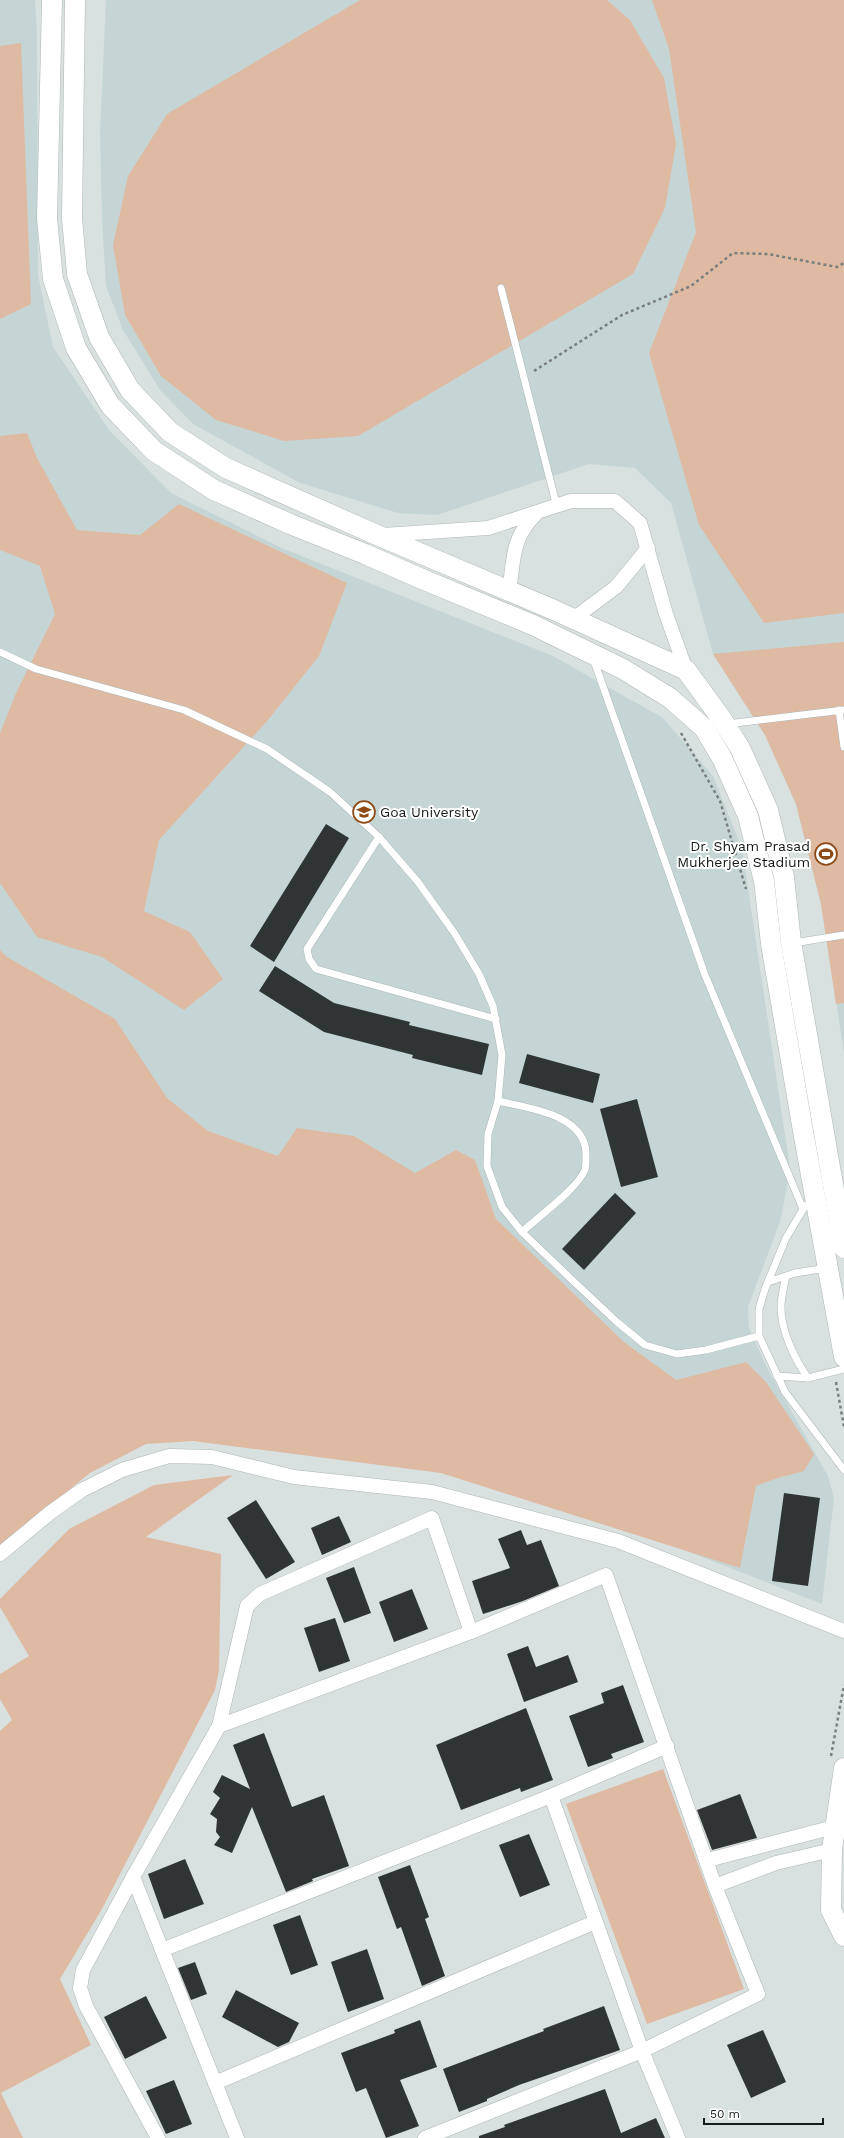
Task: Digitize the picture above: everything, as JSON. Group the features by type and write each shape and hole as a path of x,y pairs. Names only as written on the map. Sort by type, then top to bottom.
{"main road":[{"path":"52,0 47,219 53,279 76,348 110,405 154,451 214,490 290,524 380,560 533,626 624,669 670,698 704,728 722,758 748,816 764,881 808,1202 827,1268 844,1357"},
{"path":"75,0 72,218 77,274 99,337 130,390 170,432 226,468 383,538 573,619 686,670 725,724 740,748 768,810 784,877 793,952 844,1248"},
{"path":"380,560 383,538"},
{"path":"775,964 793,952"},
{"path":"844,1768 834,1828 831,1910 844,1936"}],"street":[{"path":"383,538 488,528 571,502 615,501 640,523 666,614 686,670"},
{"path":"509,592 516,541 524,526 538,513"},
{"path":"573,619 616,588 629,574 648,548"},
{"path":"0,1554 82,1490 122,1470 169,1456 212,1457 294,1477 432,1492 618,1541 844,1631"},
{"path":"158,2138 86,2006 80,1988 83,1970 133,1877 219,1726 247,1606 260,1594 432,1518 471,1632"},
{"path":"219,1726 471,1632 606,1575 708,1860 715,1886 758,1994 642,2051 425,2138"},
{"path":"162,1950 551,1796 667,1746"},
{"path":"551,1796 642,2051 678,2138"},
{"path":"708,1860 834,1828"},
{"path":"715,1886 776,1863 832,1850"},
{"path":"133,1877 237,2138"},
{"path":"215,2083 596,1922"}],"lane":[{"path":"501,288 557,507"},
{"path":"0,652 36,669 184,710 267,749 330,792 379,837 418,882 455,934 479,974 493,1006 502,1055 498,1101 488,1134 487,1166 502,1207 522,1232 617,1322 645,1345 677,1354 706,1350 759,1336"},
{"path":"591,654 705,975 808,1202 786,1238 768,1282 759,1309 759,1336 785,1392 844,1470"},
{"path":"725,724 842,710 844,746"},
{"path":"379,837 307,949 309,959 316,969 496,1018"},
{"path":"793,952 844,935"},
{"path":"498,1101 555,1115 576,1129 586,1146 585,1170 571,1188 522,1232"},
{"path":"768,1282 786,1276 827,1268"},
{"path":"786,1276 781,1305 783,1321 798,1364 808,1378"},
{"path":"778,1376 808,1378 844,1369"}],"path":[{"path":"523,377 622,315 691,286 733,253 768,254 837,267 844,263"}],"shaded area":[{"name":"Goa University","path":"0,0 35,0 37,31 38,275 53,347 109,430 171,493 284,549 553,656 663,718 713,776 742,848 790,1168 781,1219 748,1307 749,1328 767,1368 828,1476 834,1498 822,1604 444,1456 0,1036"},
{"path":"106,0 844,0 844,1053 821,904 796,804 765,735 713,654 671,503 635,468 589,464 437,515 398,513 300,483 193,424 160,390 123,330 106,286 102,220 100,133"},
{"path":"360,0 607,0 630,20 664,78 676,144 665,208 633,274 358,436 284,441 216,420 161,376 125,315 113,245 128,176 167,114"},
{"path":"652,0 844,0 844,613 764,623 699,525 649,353 696,232 669,49"},
{"path":"21,43 31,304 0,319 0,46"},
{"path":"27,433 37,458 77,530 140,535 179,504 347,583 319,656 268,720 159,840 144,911 190,932 223,979 184,1010 102,957 37,937 0,883 0,733 16,693 55,614 40,566 0,550 0,436"},
{"name":"Dr. Shyam Prasad Mukherjee Stadium","path":"844,642 844,1003 836,1004 821,904 796,804 765,735 713,654"},
{"path":"0,950 7,957 115,1019 167,1098 208,1131 278,1156 297,1128 354,1136 415,1173 456,1150 475,1160 496,1219 624,1342 676,1380 746,1362 766,1382 814,1454 804,1471 756,1486 740,1568 441,1473 193,1441 146,1444 90,1473 0,1545"},
{"path":"233,1475 146,1537 221,1554 219,1670 215,1690 102,1909 60,1979 91,2045 1,2093 23,2138 0,2138 0,1731 12,1720 0,1699 0,1674 29,1656 0,1607 0,1599 69,1529 154,1485"},
{"path":"663,1769 744,1989 647,2024 566,1804"}],"building":[{"path":"326,824 349,838 274,962 250,946"},
{"path":"275,966 334,1003 410,1022 409,1025 489,1044 482,1075 412,1058 413,1055 324,1032 259,991"},
{"path":"527,1054 600,1074 593,1103 519,1083"},
{"path":"637,1099 658,1177 621,1187 600,1109"},
{"path":"615,1193 636,1213 584,1270 562,1249"},
{"path":"784,1493 820,1498 808,1586 772,1581"},
{"path":"256,1500 295,1562 266,1579 227,1518"},
{"path":"339,1516 351,1542 322,1555 311,1528"},
{"path":"521,1530 527,1545 541,1540 559,1586 523,1601 483,1614 472,1581 510,1568 498,1539"},
{"path":"354,1567 371,1613 344,1623 326,1578"},
{"path":"412,1589 428,1629 394,1642 379,1602"},
{"path":"335,1618 350,1661 319,1672 304,1628"},
{"path":"528,1646 536,1667 568,1655 578,1682 524,1702 507,1654"},
{"path":"623,1685 644,1742 611,1754 613,1758 588,1767 569,1716 604,1703 601,1693"},
{"path":"526,1708 553,1780 521,1792 520,1788 461,1810 436,1745"},
{"path":"264,1733 292,1807 324,1795 349,1866 312,1879 313,1881 286,1892 252,1807 232,1853 214,1845 220,1837 216,1832 217,1819 210,1814 220,1798 213,1792 222,1775 250,1789 233,1745"},
{"path":"740,1794 757,1838 712,1850 697,1810"},
{"path":"529,1834 550,1885 520,1897 499,1845"},
{"path":"185,1859 204,1904 164,1919 148,1874"},
{"path":"410,1865 429,1917 425,1919 445,1976 422,1986 401,1927 397,1929 378,1877"},
{"path":"300,1915 318,1965 291,1975 273,1925"},
{"path":"367,1949 384,1999 348,2012 331,1962"},
{"path":"195,1962 207,1994 191,2000 178,1968"},
{"path":"236,1990 299,2023 289,2042 278,2047 222,2017"},
{"path":"146,1996 167,2038 125,2059 104,2017"},
{"path":"604,2006 620,2050 519,2085 487,2099 487,2101 459,2112 443,2069 544,2031 543,2029"},
{"path":"420,2020 437,2067 400,2080 419,2126 386,2138 366,2088 356,2092 341,2053 395,2033 394,2030"},
{"path":"763,2030 786,2082 751,2098 727,2045"},
{"path":"174,2080 192,2124 166,2134 146,2091"},
{"path":"605,2089 621,2133 656,2118 665,2138 479,2138 479,2136 505,2127 504,2125"}],"place":[{"name":"Goa University","path":"364,812"},
{"name":"Dr. Shyam Prasad Mukherjee Stadium","path":"826,854"}]}
